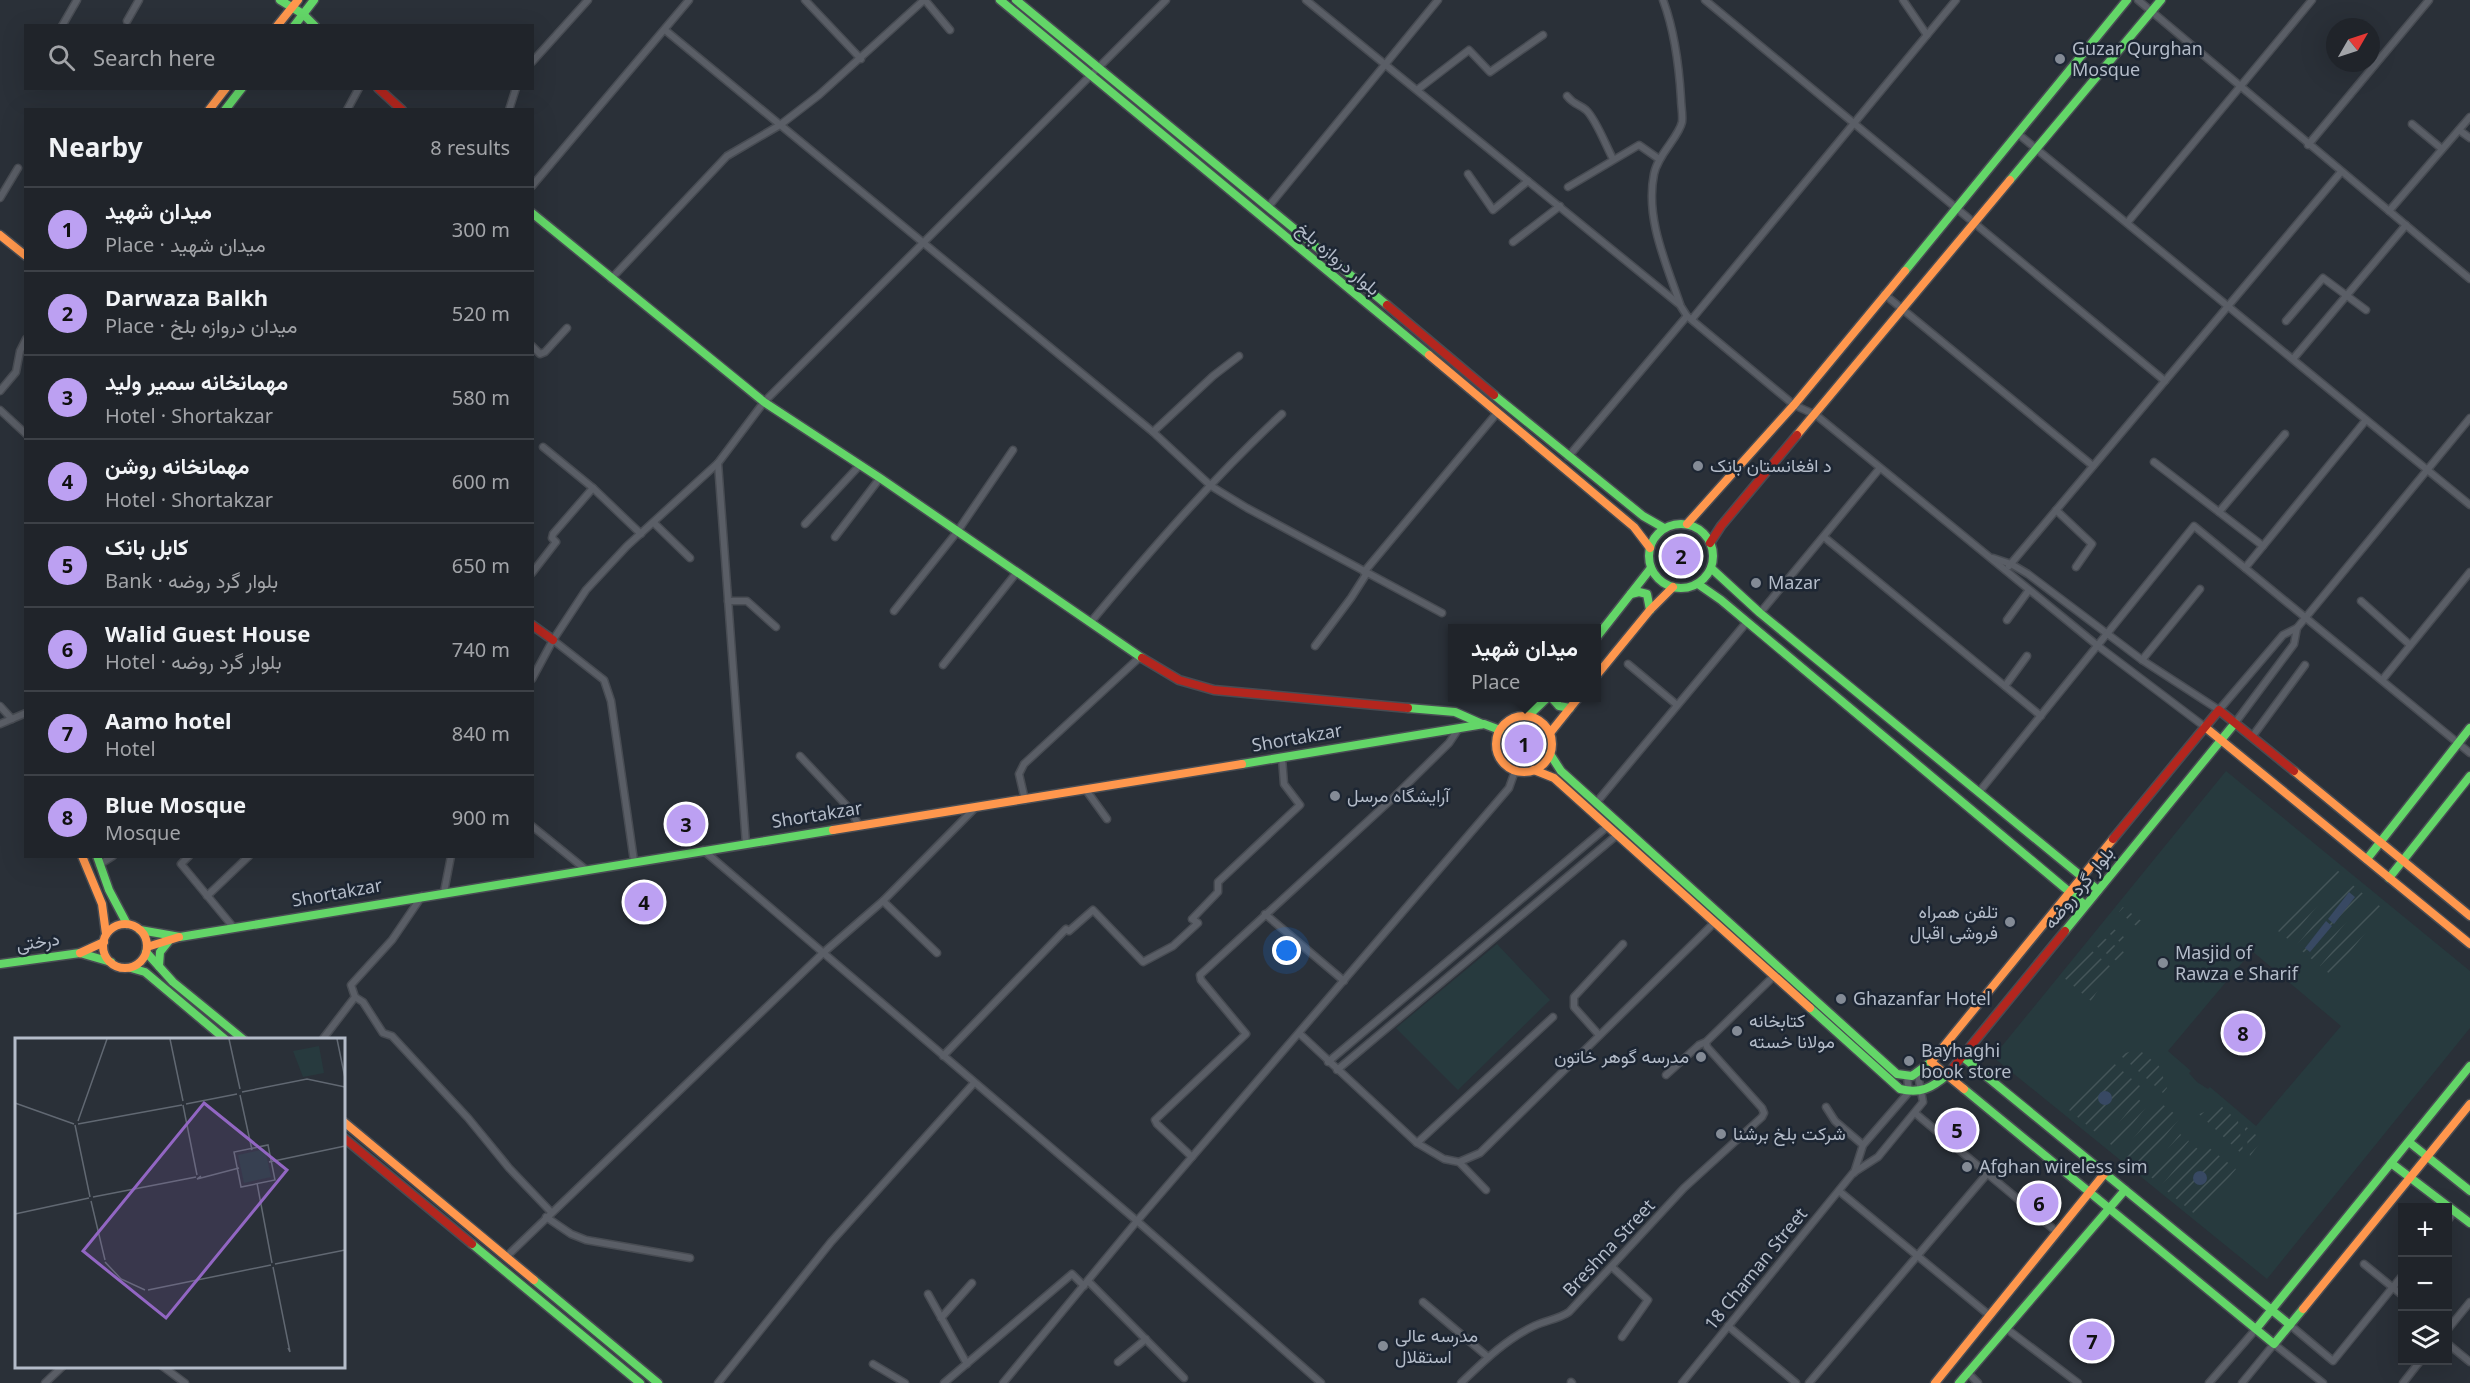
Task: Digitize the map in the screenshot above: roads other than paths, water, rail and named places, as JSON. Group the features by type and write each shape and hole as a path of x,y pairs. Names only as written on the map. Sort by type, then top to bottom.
{"main road":[{"path":"280,0 295,4 313,24"},
{"path":"296,24 314,0"},
{"name":"بلوار دروازه بلخ","path":"1000,0 1269,206 1568,457 1643,516 1664,528"},
{"name":"بلوار دروازه بلخ","path":"1016,0 1095,72 1634,527 1650,548"},
{"path":"1687,524 1794,405 2127,0"},
{"path":"1710,543 2161,0"},
{"path":"279,24 295,4"},
{"path":"211,108 224,90"},
{"path":"227,108 240,90"},
{"path":"380,90 400,108"},
{"path":"534,215 764,402 880,478 1090,624 1179,680 1214,690 1455,712 1500,730"},
{"path":"0,236 24,254"},
{"path":"1687,524 1701,530 1710,543 1713,555 1711,568 1698,584 1682,588 1673,587 1656,577 1651,568 1650,548 1655,537 1664,528 1687,524"},
{"path":"1601,632 1651,568"},
{"path":"1711,568 1760,612 2098,890"},
{"path":"1698,584 2085,905"},
{"path":"1601,670 1650,610 1673,587"},
{"path":"1631,594 1639,592 1647,594 1650,610"},
{"path":"534,626 553,640"},
{"path":"1528,716 1543,702"},
{"path":"1554,702 1562,709 1570,708"},
{"path":"1550,733 1575,702"},
{"path":"2219,710 2470,916"},
{"name":"بلوار گرد روضه","path":"1918,1075 1947,1044 2219,710"},
{"path":"1534,770 1547,761 1552,744 1550,733 1545,725 1528,716 1517,717 1507,722 1497,737 1498,754 1502,761 1515,771 1534,770 1554,778 1900,1089 1922,1092"},
{"name":"بلوار گرد روضه","path":"1922,1092 1936,1086 1947,1075 2235,723"},
{"name":"Shortakzar","path":"140,930 180,937 422,895 1025,800 1484,724"},
{"path":"2205,727 2470,944"},
{"path":"2367,859 2470,728"},
{"path":"1550,754 1561,771 1897,1074 1907,1077 1918,1075"},
{"path":"2389,878 2470,776"},
{"path":"83,858 102,904 104,950 111,962"},
{"path":"98,861 127,924"},
{"path":"80,953 105,938 112,928 127,924 140,930 144,936 146,950 173,982 242,1038"},
{"path":"131,968 142,958 146,950 180,937"},
{"path":"159,966 160,952 170,941"},
{"path":"80,953 124,968 145,972 224,1038"},
{"name":"درختی","path":"0,964 80,953"},
{"path":"1947,1044 2290,1325"},
{"path":"1931,1062 2274,1344 2470,1104"},
{"path":"2256,1329 2470,1066"},
{"path":"345,1123 658,1383"},
{"path":"345,1138 640,1383"},
{"path":"2409,1142 2470,1190"},
{"path":"2391,1163 2409,1179 2470,1223"},
{"path":"1935,1383 2105,1173"},
{"path":"1959,1383 2125,1190"}],"street":[{"path":"63,24 77,0"},
{"path":"127,21 139,0"},
{"path":"534,60 588,0"},
{"path":"805,0 861,59"},
{"path":"611,279 727,156 780,125 819,95 924,0 950,30"},
{"path":"534,675 553,640 586,590 641,534 718,463 764,402 1166,0"},
{"path":"1306,0 1680,305"},
{"path":"1269,206 1438,0"},
{"path":"1663,0 1673,27 1682,123 1659,159 1654,175 1654,214 1658,242 1680,305 1689,318 1794,405 1816,416 2098,646 2205,727"},
{"path":"1705,0 2165,381"},
{"path":"1903,0 1927,35"},
{"path":"1568,457 1854,125 1956,0"},
{"path":"2138,0 2470,279"},
{"path":"2127,223 2312,0"},
{"path":"2308,145 2429,0"},
{"path":"534,184 665,30 686,1"},
{"path":"665,30 1153,432 1211,486 1442,614"},
{"path":"1417,90 1468,50 1490,72 1543,34"},
{"path":"348,108 358,90"},
{"path":"510,108 515,90"},
{"path":"1567,96 1576,106 1586,109 1613,159"},
{"path":"2389,211 2470,117"},
{"path":"2412,124 2442,149"},
{"path":"2459,130 2470,138"},
{"path":"2017,133 2470,505"},
{"path":"1568,187 1639,145 1659,159"},
{"path":"0,198 18,168"},
{"path":"2006,570 2341,172"},
{"path":"1468,174 1492,210 1528,181"},
{"path":"1513,242 1560,206"},
{"path":"2293,359 2406,225"},
{"path":"2286,321 2323,278 2366,310"},
{"path":"1884,294 2094,466"},
{"path":"534,348 540,354 545,352 567,328"},
{"path":"0,391 16,372 24,343"},
{"path":"1153,432 1213,375 1239,356"},
{"path":"0,411 24,432"},
{"path":"1316,646 1365,572 1497,413"},
{"path":"1090,624 1211,486 1282,414"},
{"path":"1987,555 2011,564 2055,594 2142,660 2219,710 2283,635 2297,628 2470,418"},
{"path":"2245,568 2366,420"},
{"path":"2219,512 2285,434"},
{"path":"543,447 593,488 641,534"},
{"path":"894,612 957,532 1013,450"},
{"path":"2154,462 2263,546"},
{"path":"718,463 746,844"},
{"path":"805,524 860,465"},
{"path":"1760,612 1880,468"},
{"path":"835,537 880,478"},
{"path":"534,570 556,542 552,538 553,534 593,488"},
{"path":"2056,510 2092,544 2076,567"},
{"path":"654,523 690,558"},
{"path":"1978,792 2194,526 2383,679 2470,753"},
{"path":"1824,537 2041,716"},
{"path":"943,665 1017,572"},
{"path":"2383,679 2470,572"},
{"path":"2142,660 2200,589"},
{"path":"2007,620 2029,590"},
{"path":"728,601 747,601 776,627"},
{"path":"2361,601 2410,645"},
{"path":"1596,802 1746,623"},
{"path":"2235,723 2294,644 2297,628"},
{"path":"553,640 604,680 611,701 634,861"},
{"path":"2005,686 2027,656"},
{"path":"1025,800 1018,774 1024,764 1140,657"},
{"path":"1628,664 1677,705"},
{"path":"2252,737 2305,665"},
{"path":"0,706 12,719"},
{"path":"0,724 24,714"},
{"path":"1192,1157 1155,1120 1246,1034 1199,977 1393,798 1449,743 1460,728"},
{"path":"800,756 853,813 859,825"},
{"path":"943,1056 1066,929 1069,931 1093,910 1143,962 1173,946 1198,923 1192,919 1218,892 1218,882 1300,805 1284,784 1282,758"},
{"path":"1003,1383 1137,1221 1509,788 1515,771"},
{"path":"1086,790 1107,819"},
{"path":"506,1257 823,953 883,901 977,807"},
{"path":"1328,1062 1608,826"},
{"path":"534,828 585,869"},
{"path":"1337,1070 1617,835"},
{"path":"703,850 1137,1221 1321,1383"},
{"path":"187,858 181,864 234,927"},
{"path":"207,896 247,858"},
{"path":"444,892 451,858"},
{"path":"422,895 392,940 351,985 355,997 363,1002 383,1033 392,1036 468,1118 549,1215 571,1234 586,1240 690,1258"},
{"path":"883,901 937,953"},
{"path":"1265,914 1344,981"},
{"path":"1300,1034 1417,1143 1444,1159 1459,1162 1480,1154 1714,923"},
{"path":"1599,1035 1574,1007 1572,1001 1623,944"},
{"path":"1666,1075 1699,1045 1706,1042 1774,975"},
{"path":"324,1038 355,997"},
{"path":"1417,1143 1553,1017"},
{"name":"Breshna Street","path":"1461,1383 1488,1357 1528,1329 1536,1324 1558,1320 1569,1312 1684,1188 1764,1113 1762,1107 1707,1047 1706,1042"},
{"path":"1918,1075 1922,1092"},
{"path":"1907,1077 1909,1092"},
{"path":"718,1383 831,1242 974,1083"},
{"name":"18 Chaman Street","path":"1682,1383 1839,1191 1853,1173 1863,1145 1909,1092"},
{"name":"18 Chaman Street","path":"1853,1173 1878,1157 1923,1102 1922,1092"},
{"path":"1826,1107 1835,1121 1863,1145"},
{"path":"1915,1113 2057,1232"},
{"path":"1459,1162 1486,1190"},
{"path":"1809,1383 1987,1174"},
{"path":"1839,1191 1989,1314"},
{"path":"2452,1215 2455,1211"},
{"path":"2364,1264 2398,1291"},
{"path":"1612,1268 1648,1300 1622,1336"},
{"path":"944,1383 1072,1274 1086,1283 1184,1378"},
{"path":"2290,1325 2333,1362 2398,1282"},
{"path":"941,1318 972,1283"},
{"path":"928,1294 967,1364"},
{"path":"1423,1302 1488,1357"},
{"path":"2452,1324 2470,1302"},
{"path":"1728,1326 1796,1383"},
{"path":"2007,1329 2078,1383"},
{"path":"2209,1383 2256,1329"},
{"path":"1118,1362 1146,1339"},
{"path":"2242,1383 2274,1344 2323,1383"},
{"path":"2452,1347 2470,1362"},
{"path":"873,1364 905,1383"},
{"path":"2403,1383 2417,1365"},
{"path":"45,1383 61,1368"},
{"path":"165,1368 184,1383"},
{"path":"1968,1373 1978,1383"}],"water":[{"path":"2349,892 2355,897 2334,924 2328,919"},
{"path":"2326,921 2332,926 2310,952 2305,948"},
{"path":"2105,1091 2110,1093 2112,1098 2110,1103 2105,1105 2100,1103 2098,1098 2100,1093"},
{"path":"2197,1171 2203,1171 2207,1178 2203,1185 2197,1185 2193,1181 2193,1175"}],"place":[{"name":"Guzar Qurghan Mosque","path":"2060,59"},
{"name":"د افغانستان بانک","path":"1698,466"},
{"name":"Darwaza Balkh","path":"1681,556"},
{"name":"Mazar","path":"1756,583"},
{"name":"میدان شهید","path":"1524,744"},
{"name":"آرایشگاه مرسل","path":"1335,796"},
{"name":"مهمانخانه سمیر ولید","path":"686,824"},
{"name":"مهمانخانه روشن","path":"644,902"},
{"name":"تلفن همراه فروشی اقبال","path":"2010,922"},
{"name":"Masjid of Rawza e Sharif","path":"2163,963"},
{"name":"Ghazanfar Hotel","path":"1841,999"},
{"name":"کتابخانه مولانا خسته","path":"1737,1031"},
{"name":"Blue Mosque","path":"2243,1033"},
{"name":"مدرسه گوهر خاتون","path":"1701,1057"},
{"name":"Bayhaghi book store","path":"1909,1061"},
{"name":"کابل بانک","path":"1957,1130"},
{"name":"شرکت بلخ برشنا","path":"1721,1134"},
{"name":"Afghan wireless sim","path":"1967,1167"},
{"name":"Walid Guest House","path":"2039,1203"},
{"name":"Aamo hotel","path":"2092,1341"},
{"name":"مدرسه عالی استقلال","path":"1383,1346"}]}
